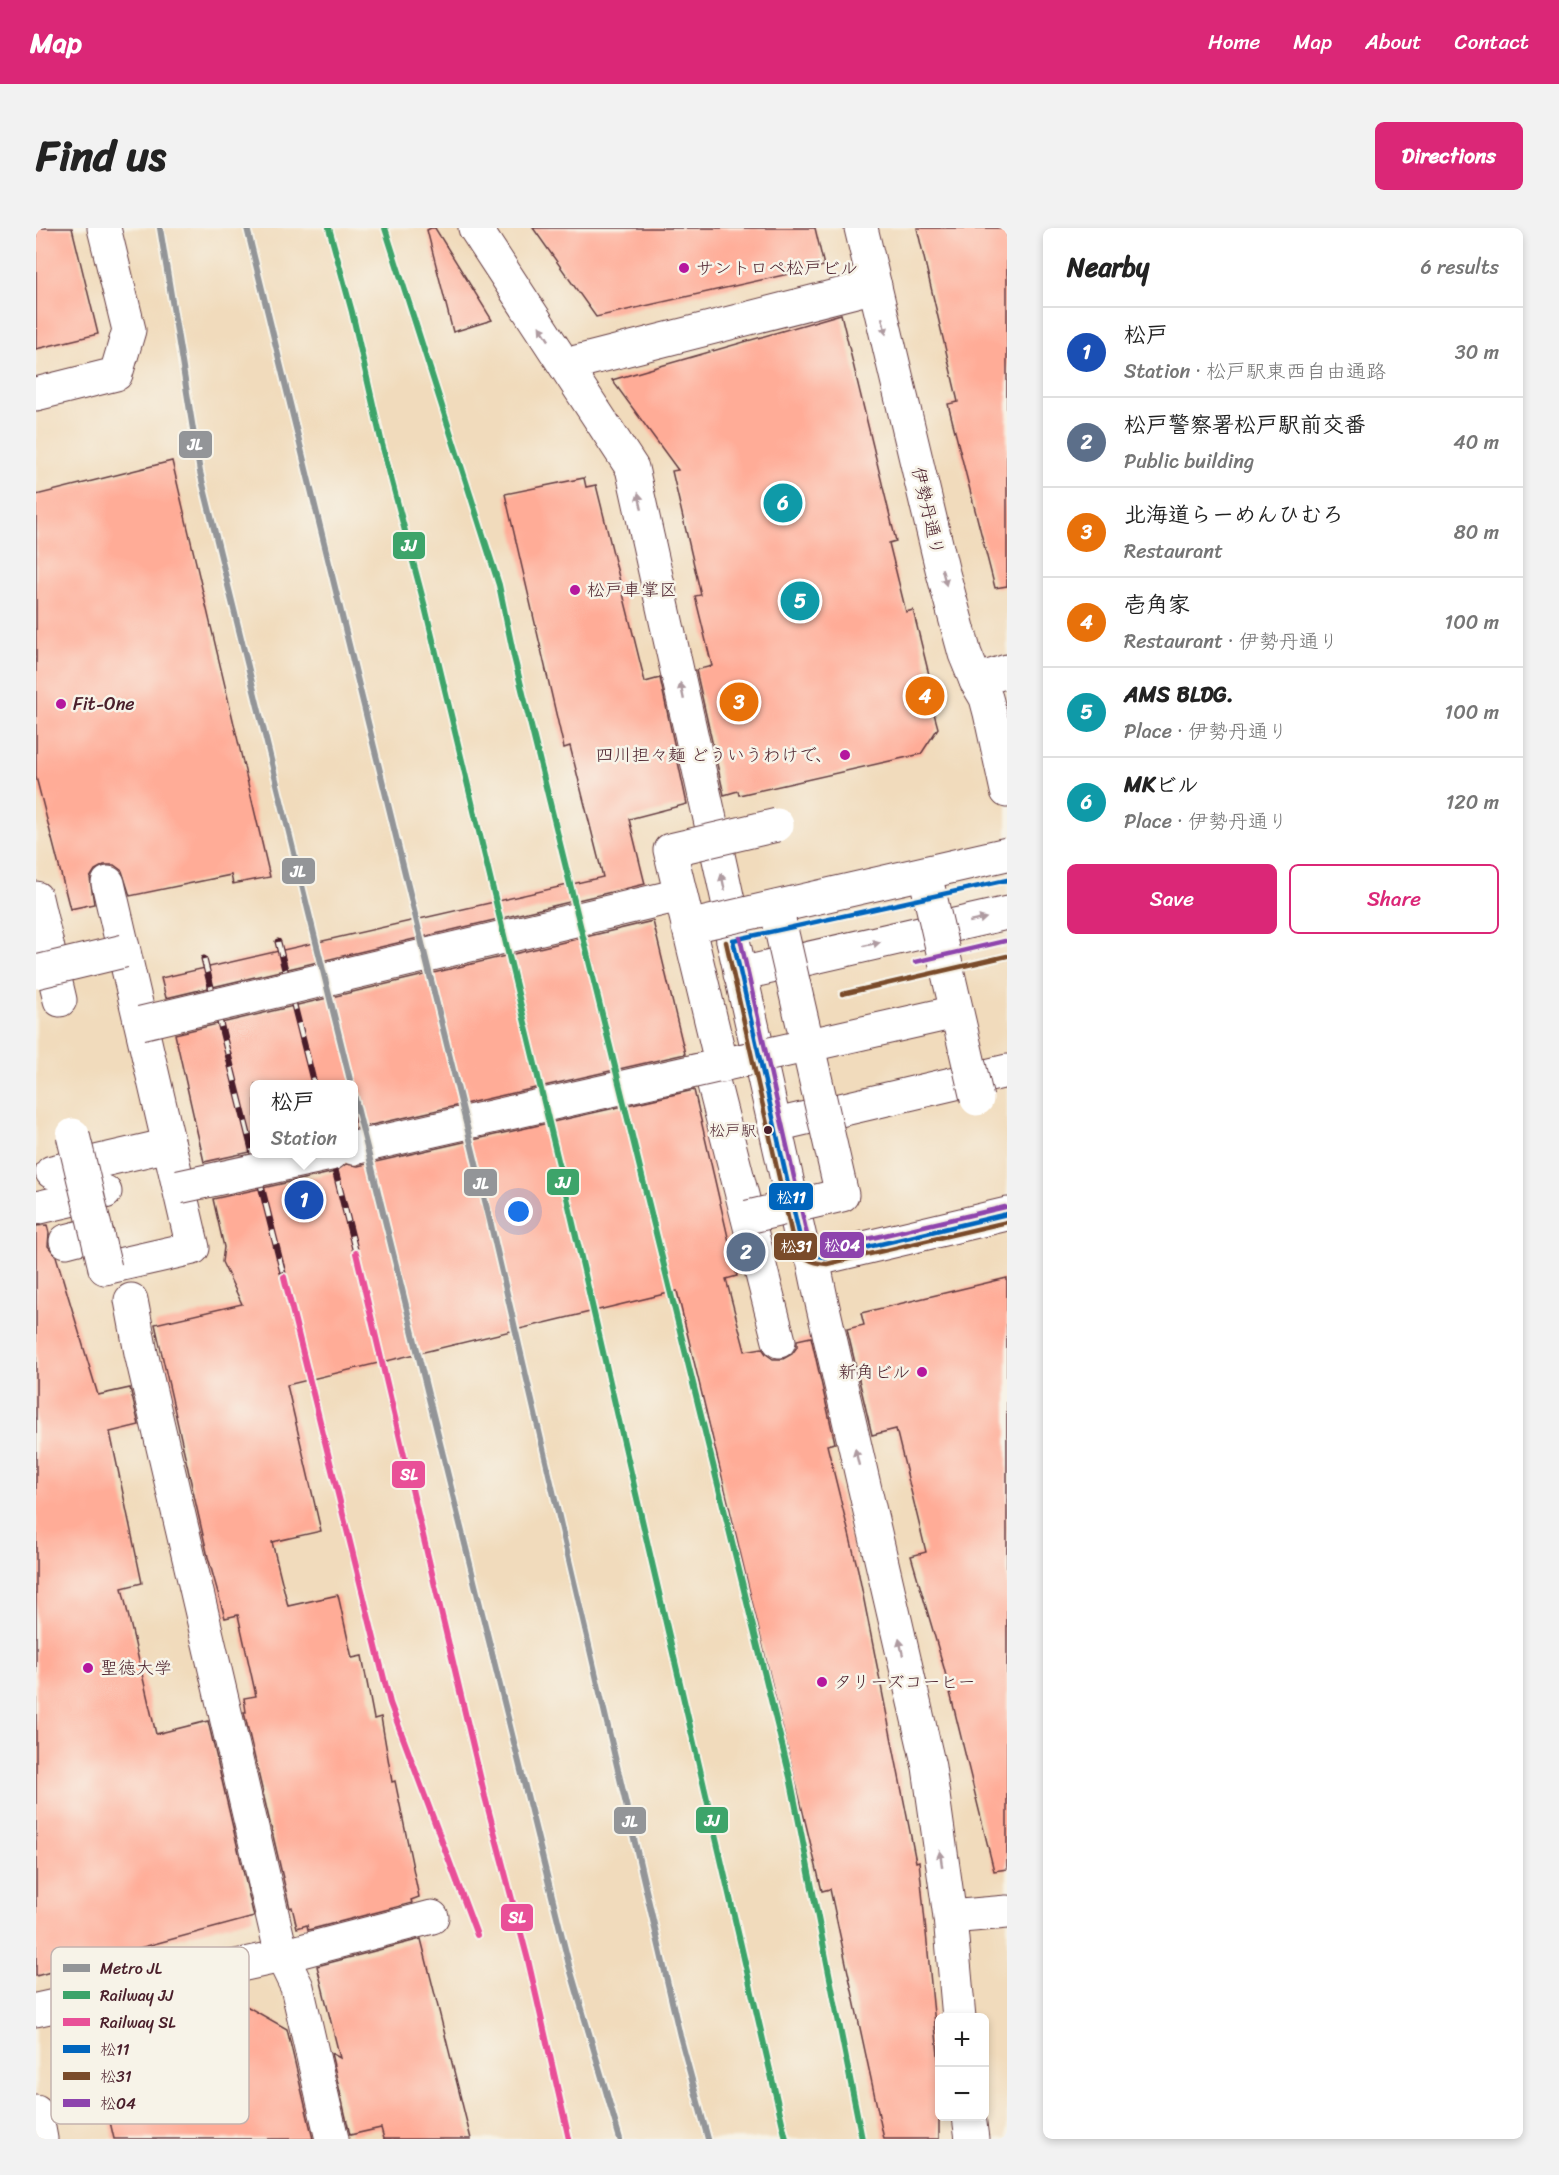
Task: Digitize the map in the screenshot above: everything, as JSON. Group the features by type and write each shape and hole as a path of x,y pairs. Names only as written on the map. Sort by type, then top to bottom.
{"street":[{"path":"36,394 116,374 129,330 104,228"},
{"path":"475,228 632,468 730,910 740,974 801,1242 805,1250 813,1256 826,1257 1007,1214"},
{"name":"伊勢丹通り","path":"861,228 943,573 965,654 986,698 1007,791"},
{"path":"565,365 875,286"},
{"path":"976,681 1007,671"},
{"path":"777,825 670,850 748,1217 779,1341"},
{"path":"688,927 1007,854"},
{"path":"827,1134 992,1095 956,1012 925,874"},
{"path":"108,883 193,1248 105,1268 97,1233 68,1157 169,1145"},
{"path":"141,1023 680,895"},
{"path":"36,898 60,1000"},
{"path":"748,1217 842,1195 776,907"},
{"path":"740,974 1007,913"},
{"path":"37,969 124,951"},
{"path":"358,1147 956,1012"},
{"path":"776,1125 1007,1071"},
{"path":"179,1187 313,1158"},
{"path":"36,1208 105,1192"},
{"path":"66,1241 97,1233"},
{"path":"813,1256 929,1767 950,1917 960,2013"},
{"path":"131,1300 141,1353 282,1956 297,1987 332,2139"},
{"path":"950,1917 1007,1912"},
{"path":"249,1963 432,1917"},
{"path":"36,2010 51,2007"},
{"path":"36,2112 41,2139"},
{"path":"970,2121 972,2139"}],"building":[{"path":"36,228 72,228 98,334 36,349"},
{"path":"435,228 492,320 453,332 427,230"},
{"name":"サントロペ松戸ビル","path":"533,228 815,228 824,266 596,317"},
{"path":"917,228 1007,228 1007,586 995,588 948,404 958,402"},
{"path":"841,314 896,541 889,543 906,612 913,610 931,683 926,684 938,728 921,754 739,795 738,791 724,795 696,670 712,666 695,596 701,595 672,471 678,470 612,380"},
{"path":"172,461 270,877 233,884 231,875 130,896 122,871 114,865 104,865 95,870 90,878 94,904 70,909 36,777 36,495"},
{"path":"584,478 586,487 596,485 645,682 660,678 687,804 629,819 645,884 166,998 161,978 603,877 570,746 564,748 505,494"},
{"path":"653,921 685,1054 358,1128 358,1080 250,1080 250,1152 204,1162 175,1034"},
{"path":"694,1090 737,1276 726,1279 745,1351 762,1348 773,1359 783,1359 792,1354 797,1347 797,1340 811,1337 835,1443 827,1445 858,1570 916,1862 919,1861 935,2024 935,2121 939,2121 939,2139 884,2139 830,1889 822,1891 677,1291 287,1385 321,1531 272,1542 288,1606 338,1595 352,1658 362,1656 374,1719 381,1717 392,1782 395,1781 419,1897 411,1900 412,1903 308,1930 307,1925 297,1928 292,1907 290,1908 244,1712 246,1712 244,1698 256,1696 238,1615 225,1618 208,1557 155,1324 242,1304 222,1262 224,1247 213,1199 335,1172 346,1164 358,1166"},
{"path":"47,1225 48,1246 56,1256 98,1395 130,1388 139,1425 110,1432 142,1583 122,1588 156,1734 208,1721 254,1917 143,1947 51,1947 51,1972 36,1976 36,1226"},
{"path":"1007,1278 1007,1869 994,1871 944,1668 911,1556 926,1552 896,1429 872,1435 847,1329 864,1325 861,1313"},
{"path":"421,1939 471,2139 384,2139 381,2128 350,2135 331,2053 340,2058 317,1966"},
{"path":"249,2008 287,2029 313,2139 114,2139 111,2124 249,2124"}],"railway":[{"path":"278,942 313,1080"},
{"path":"204,959 250,1142"},
{"path":"254,1158 284,1277"},
{"path":"332,1158 356,1253"}],"metro line":[{"name":"JL","path":"160,228 200,472 350,1080"},
{"name":"JL","path":"247,228 490,1221 680,2036 708,2139"},
{"name":"JL","path":"358,1111 569,1965 620,2139"}],"rail line":[{"name":"JJ","path":"329,228 425,607 569,1206 786,2139"},
{"name":"JJ","path":"385,228 499,585 514,657 790,1777 862,2139"},
{"name":"SL","path":"356,1253 485,1797 528,1960 569,2139"},
{"name":"SL","path":"284,1277 390,1703 477,1935"}],"transit line":[{"name":"松11","path":"733,940 1007,880"},
{"name":"松04","path":"740,938 811,1244 825,1249 1005,1207"},
{"name":"松11","path":"733,940 801,1242 806,1249 814,1255 826,1257 1007,1214"},
{"name":"松04","path":"915,962 1005,941"},
{"name":"松31","path":"726,942 794,1244 803,1256 811,1261 827,1264 1007,1222"},
{"name":"松31","path":"842,994 1007,956"}],"place":[{"name":"サントロペ松戸ビル","path":"684,268"},
{"name":"MKビル","path":"783,503"},
{"name":"松戸車掌区","path":"575,590"},
{"name":"AMS BLDG.","path":"800,601"},
{"name":"壱角家","path":"925,696"},
{"name":"北海道らーめんひむろ","path":"739,702"},
{"name":"Fit-One","path":"61,704"},
{"name":"四川担々麺 どういうわけで、","path":"845,755"},
{"name":"松戸駅","path":"768,1130"},
{"name":"松戸","path":"304,1200"},
{"name":"松戸警察署松戸駅前交番","path":"746,1252"},
{"name":"新角ビル","path":"922,1372"},
{"name":"聖徳大学","path":"88,1668"},
{"name":"タリーズコーヒー","path":"822,1682"}]}
